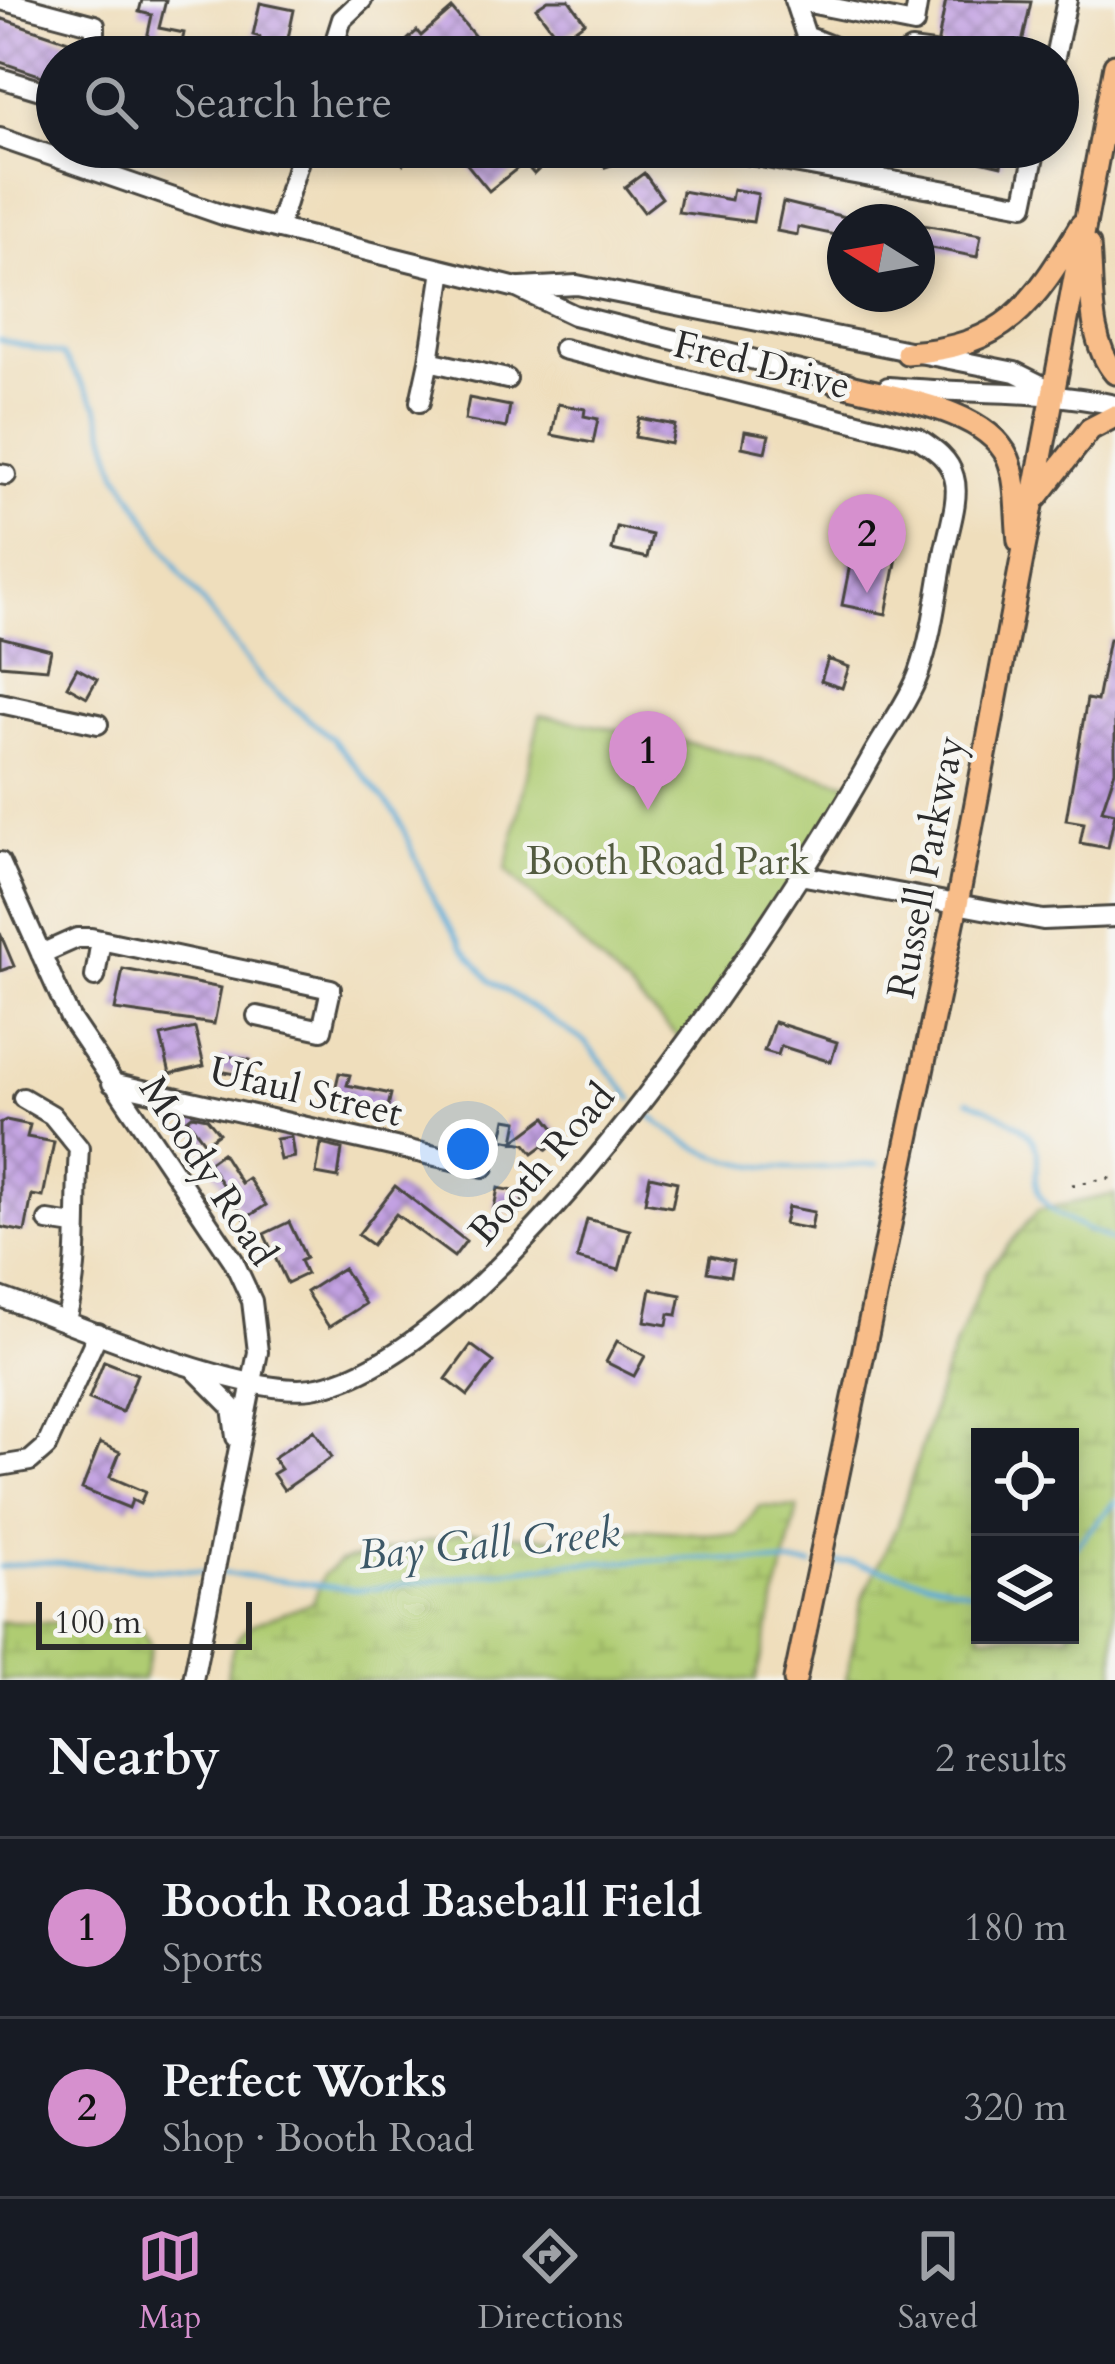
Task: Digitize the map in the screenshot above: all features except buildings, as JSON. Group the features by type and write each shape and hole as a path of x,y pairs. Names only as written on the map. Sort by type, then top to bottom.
{"main road":[{"name":"Russell Parkway","path":"795,1680 957,904 1115,65"},
{"path":"907,353 956,349 981,340 1015,314 1052,273 1087,214"},
{"path":"1087,214 1096,332 1115,373"},
{"path":"834,382 966,417 992,432 1010,462 1021,566"},
{"path":"1033,502 1090,429 1115,416"}],"street":[{"path":"1,0 95,25 95,36"},
{"path":"337,36 342,19 362,0"},
{"path":"806,36 794,0 914,24 919,0"},
{"path":"1059,36 1067,0"},
{"path":"0,78 36,89"},
{"path":"0,138 36,150"},
{"path":"92,168 278,229 517,288 574,315 834,382 993,396 1055,392"},
{"path":"278,229 297,168"},
{"path":"819,168 1024,206 1032,168"},
{"path":"420,402 443,270"},
{"path":"517,288 577,285 1015,372 1055,392 1115,405"},
{"name":"Fred Drive","path":"563,350 918,438 941,454"},
{"path":"429,361 507,379"},
{"name":"Booth Road","path":"0,1297 190,1364 289,1390 318,1387 380,1360 452,1312 530,1233 639,1105 805,876 918,677 952,514 955,479 941,454"},
{"path":"0,703 98,724"},
{"name":"Moody Road","path":"0,862 70,1018 242,1276 256,1327 253,1382 193,1680"},
{"path":"805,876 1043,920 1115,917"},
{"path":"41,954 77,938 101,940 331,988 322,1030 257,1016"},
{"path":"95,977 101,940"},
{"name":"Ufaul Street","path":"112,1083 484,1167"},
{"path":"23,1098 52,1115 79,1148 74,1225 77,1278 66,1321"},
{"path":"47,1221 74,1225"},
{"path":"0,1466 30,1461 46,1447 98,1333"},
{"path":"190,1364 232,1407 237,1456"}],"path":[{"path":"1072,1186 1115,1177"}],"green space":[{"name":"Booth Road Park","path":"540,715 704,746 856,785 685,1044 506,870"},
{"path":"1115,1194 1115,1680 846,1680 862,1599 897,1526 945,1371 987,1271 1038,1210"},
{"path":"759,1506 798,1508 756,1680 227,1680 235,1643 242,1633 313,1602 324,1574 340,1562 466,1532 595,1541 634,1529 738,1536"},
{"path":"0,1622 124,1624 143,1630 151,1647 143,1680 0,1680"}],"waterway":[{"path":"0,340 63,355 98,407 117,471 181,574 264,683 333,739 397,815 435,903 463,948 491,981 585,1042 633,1099"},
{"path":"968,1100 1004,1116 1035,1144 1036,1181 1049,1207 1115,1243"},
{"path":"641,1107 696,1147 752,1165 878,1164"},
{"name":"Bay Gall Creek","path":"1079,1542 1115,1502"},
{"name":"Bay Gall Creek","path":"221,1573 358,1590 563,1564 701,1558 812,1565"},
{"name":"Bay Gall Creek","path":"0,1567 38,1562 210,1572"},
{"name":"Bay Gall Creek","path":"829,1564 850,1562 971,1591"}],"place":[{"name":"Perfect Works","path":"867,593"},
{"name":"Booth Road Baseball Field","path":"648,810"}]}
